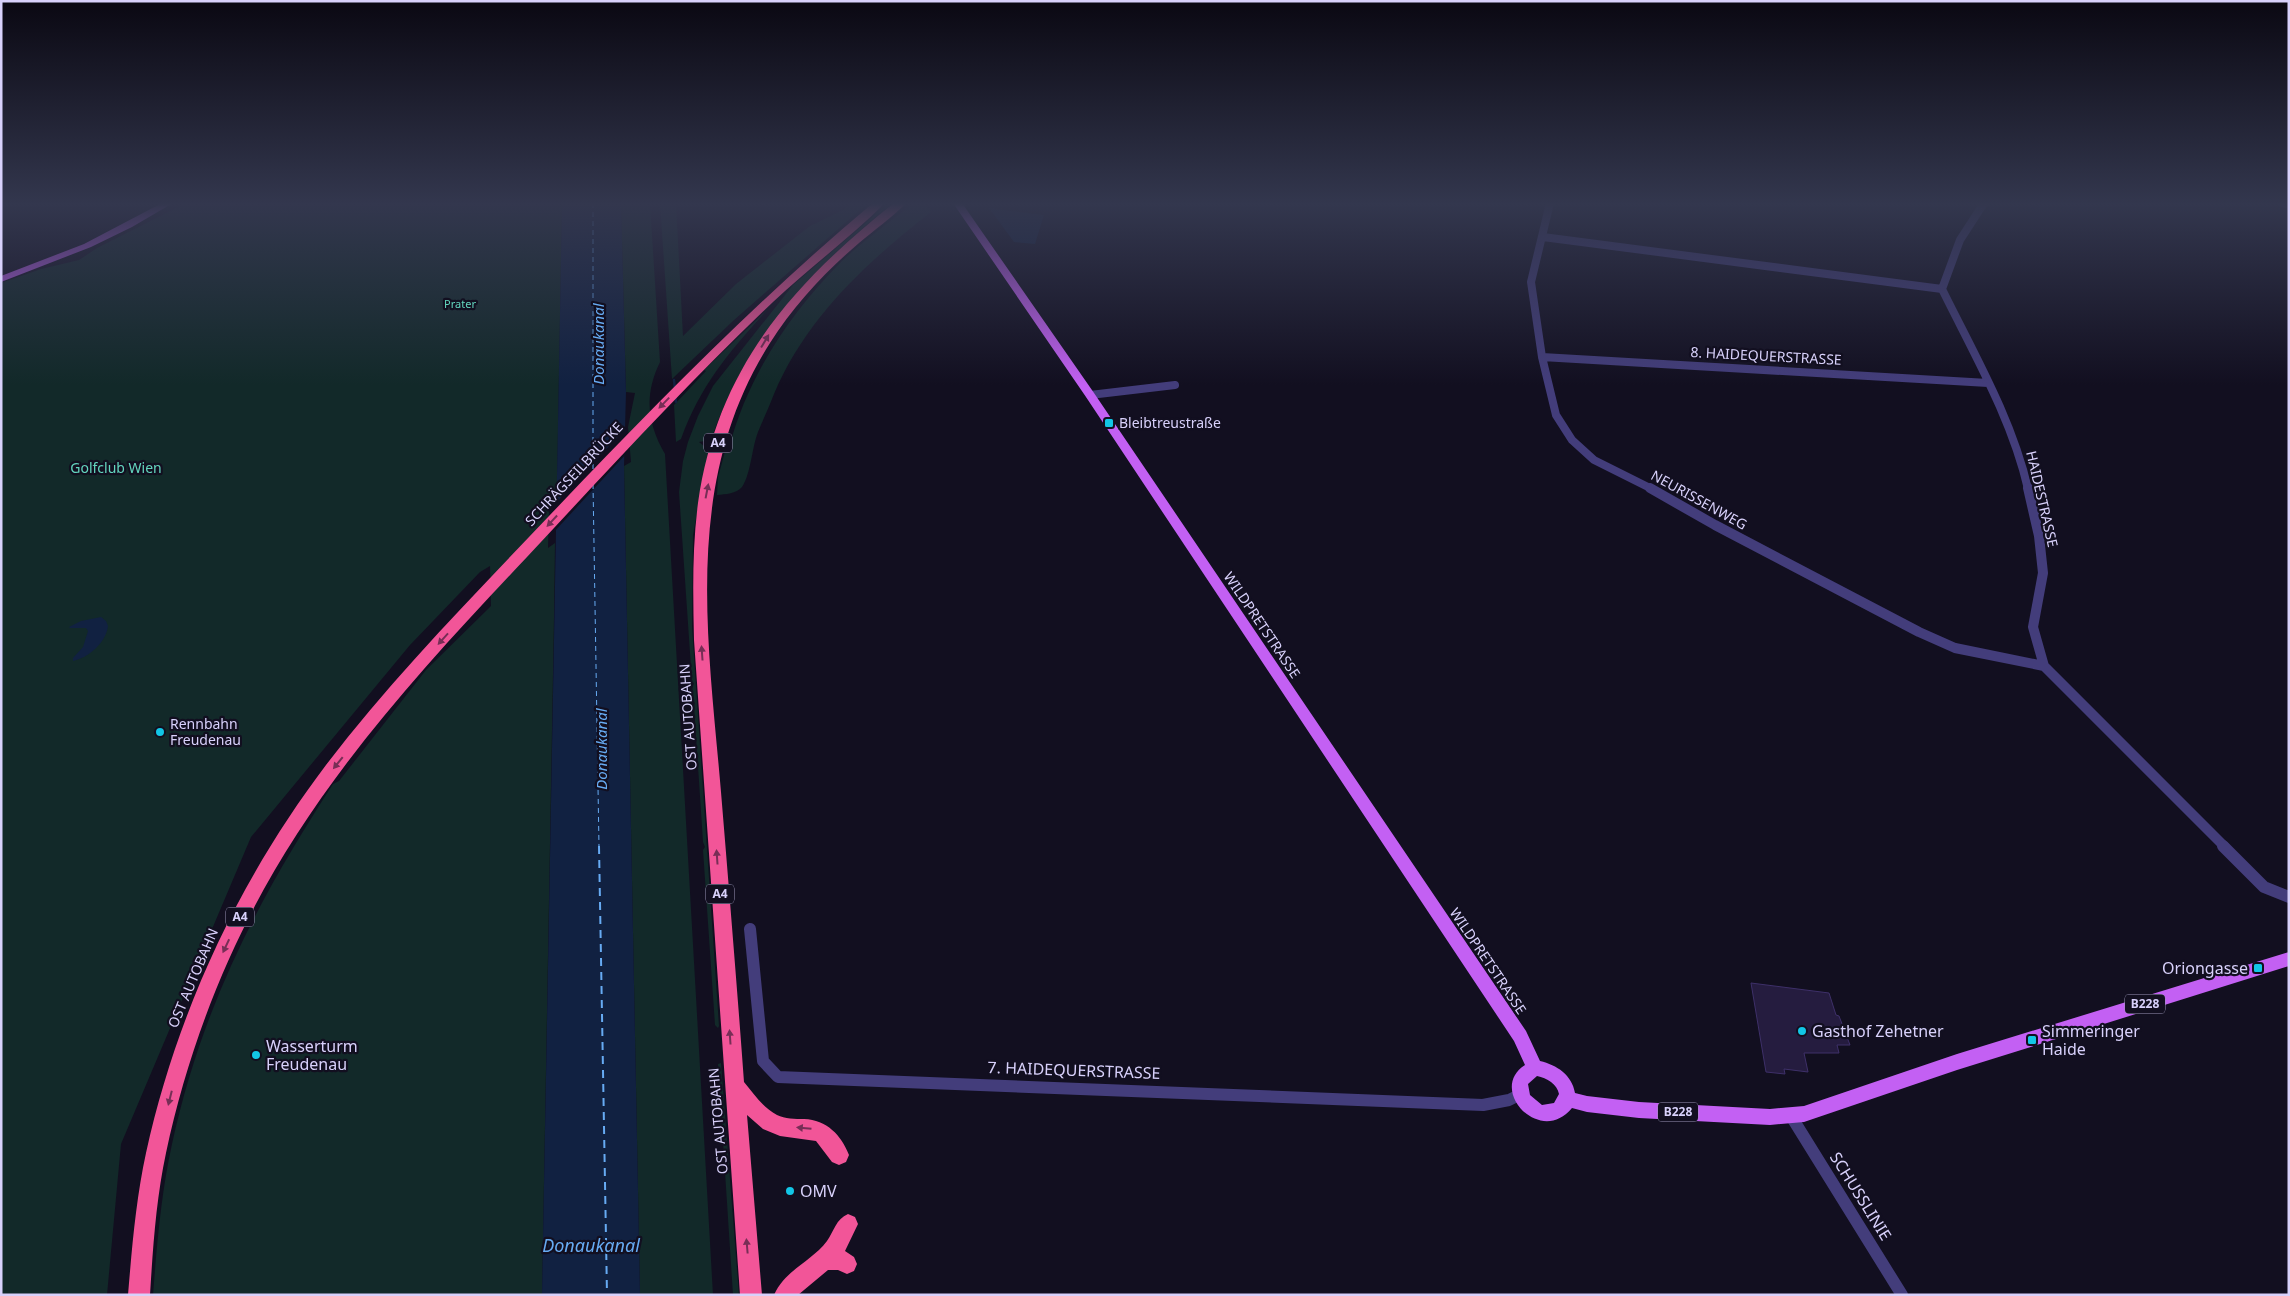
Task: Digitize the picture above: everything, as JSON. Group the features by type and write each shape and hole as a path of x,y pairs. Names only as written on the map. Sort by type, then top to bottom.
{"highway":[{"name":"SCHRÄGSEILBRÜCKE","path":"475,603 698,368 756,311 811,263"},
{"name":"OST AUTOBAHN","path":"751,1295 701,640 700,559 705,502 714,454 730,407 749,368 770,333 797,297 830,263"},
{"name":"OST AUTOBAHN","path":"139,1295 153,1172 171,1094 186,1044 226,945 272,858 330,772 408,677 475,603"},
{"path":"734,1085 760,1114 771,1122 786,1127 814,1129 824,1134 833,1143 839,1155"},
{"path":"785,1295 805,1272 832,1251 848,1224"},
{"path":"824,1259 842,1260 847,1264"}],"main road":[{"path":"1,279 46,263"},
{"name":"WILDPRETSTRASSE","path":"998,263 1090,395 1512,1024 1534,1068"},
{"name":"B228","path":"1566,1098 1587,1104 1639,1110 1791,1116 1826,1108 1957,1062 2289,959"},
{"path":"1534,1068 1548,1070 1560,1077 1564,1085 1566,1098 1562,1107 1556,1112 1548,1114 1532,1108 1521,1094 1520,1082 1522,1075 1534,1068"}],"street":[{"name":"NEURISSENWEG","path":"1536,263 1531,282 1542,357 1556,415 1572,440 1594,460 1919,632 1955,648 2044,666"},
{"path":"1746,263 1942,289 1951,263"},
{"name":"HAIDESTRASSE","path":"1942,289 1988,382 2015,443 2026,479 2039,536 2043,573 2033,627 2044,666 2264,887 2289,897"},
{"name":"8. HAIDEQUERSTRASSE","path":"1542,357 1988,382"},
{"path":"1090,395 1175,385"},
{"name":"7. HAIDEQUERSTRASSE","path":"750,929 763,1061 778,1077 1483,1105 1509,1100 1521,1094"},
{"name":"SCHUSSLINIE","path":"1791,1116 1902,1295"}],"green space":[{"path":"64,263 561,263 557,491 549,510 548,548 555,543 542,1295 153,1295 162,1200 168,1163 184,1094 199,1046 235,956 280,870 333,784 339,781 426,670 491,606 490,566 480,572 410,645 251,837 121,1144 107,1295 1,1295 1,283 41,269"},
{"path":"623,263 654,263 660,362 652,386 650,409 654,431 665,454 713,1295 640,1295 624,466 631,462 628,427 635,393 626,392"},
{"path":"664,263 679,263 683,336 736,284 762,263 799,263 734,320 672,379"},
{"path":"818,263 826,263 784,308 762,337 726,403 711,440 699,442 709,447 693,535 692,627 718,1028 715,1025 695,703 692,696 694,683 692,682 679,492 683,461 688,442 713,386 793,285"},
{"path":"840,263 871,263 840,293 821,316 787,366 758,432 742,487 734,492 717,495 718,477 726,448 729,448 747,396 759,371 788,324"},
{"path":"768,309 717,369 689,419 681,439 676,442 674,405 706,371 704,370"},
{"path":"721,1063 739,1295 733,1295 718,1064"}],"water":[{"name":"Donaukanal","path":"561,263 623,263 626,392 624,466 640,1295 542,1295"},
{"path":"101,617 108,626 104,638 85,657 73,661 73,658 83,647 88,631 86,628 69,627 81,621"}],"pier":[{"path":"627,427 626,454 553,533 554,505"}],"building":[{"name":"Gasthof Zehetner","path":"1751,983 1829,993 1836,1015 1839,1016 1850,1045 1837,1045 1839,1053 1804,1053 1808,1072 1784,1069 1785,1074 1766,1072"}],"waterway":[{"path":"674,380 675,389"},
{"path":"675,395 676,402"}],"ferry route":[{"path":"593,263 593,470"},
{"path":"593,484 599,847"},
{"path":"599,846 607,1295"}],"place":[{"name":"Bleibtreustraße","path":"1109,423"},
{"name":"Rennbahn Freudenau","path":"160,732"},
{"name":"Oriongasse","path":"2258,968"},
{"name":"Gasthof Zehetner","path":"1802,1031"},
{"name":"Simmeringer Haide","path":"2032,1040"},
{"name":"Wasserturm Freudenau","path":"256,1055"},
{"name":"OMV","path":"790,1191"}],"park label":[{"name":"Prater","path":"460,304"},
{"name":"Golfclub Wien","path":"116,468"}]}
